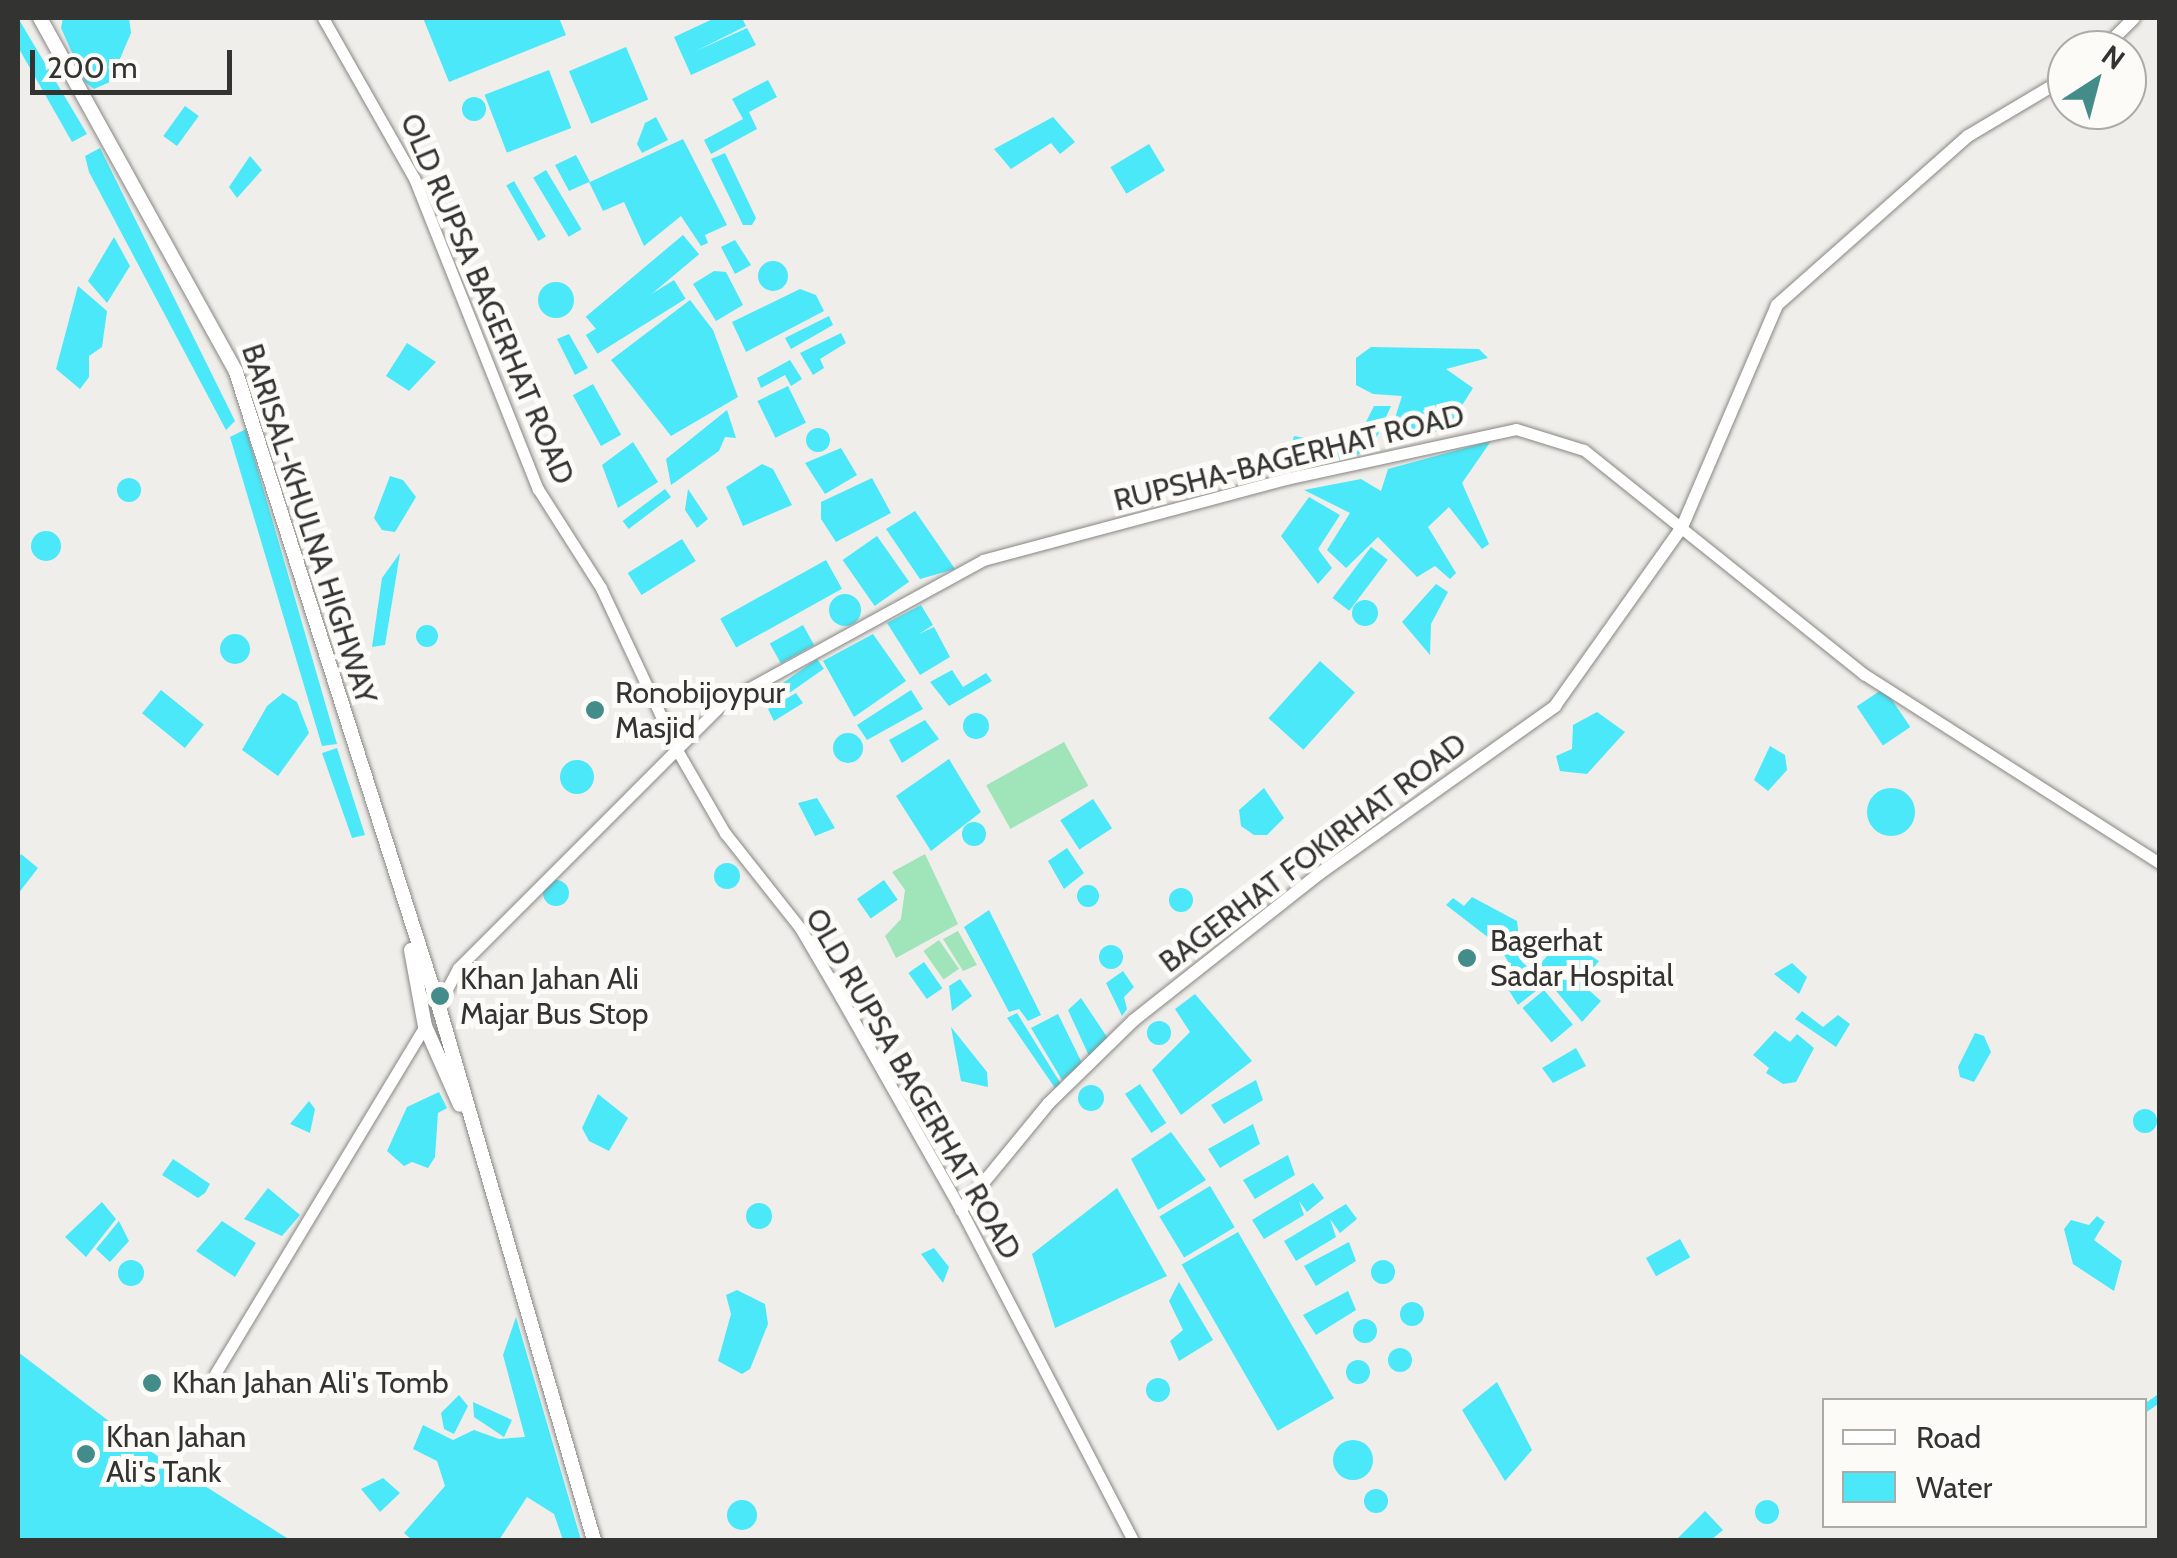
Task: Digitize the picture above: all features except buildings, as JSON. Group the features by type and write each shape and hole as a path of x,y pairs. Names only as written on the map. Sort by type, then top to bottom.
{"highway":[{"name":"BARISAL-KHULNA HIGHWAY","path":"40,18 236,372 403,905 440,1010 594,1540"},
{"name":"BARISAL-KHULNA HIGHWAY","path":"403,905 425,1024 482,1152"},
{"path":"425,1024 440,1010"},
{"path":"431,1042 446,1032"}],"main road":[{"path":"1682,527 1777,305 1968,136 2047,89"},
{"name":"BAGERHAT FOKIRHAT ROAD","path":"961,1210 1049,1103 1134,1020 1319,874 1555,706 1682,527"}],"street":[{"name":"OLD RUPSA BAGERHAT ROAD","path":"323,18 414,178 506,401 527,469 602,588 677,750 725,833 800,928 961,1210 1133,1540"},
{"name":"RUPSHA-BAGERHAT ROAD","path":"440,1010 458,968 724,702 982,560 1286,479 1516,429 1584,450 1864,674 2160,863"},
{"path":"430,982 458,968"},
{"path":"215,1374 425,1024"}],"green space":[{"path":"1064,742 1088,786 1010,829 986,785"},
{"path":"925,854 958,924 896,958 885,936 901,919 905,890 892,872"},
{"path":"958,931 977,965 963,971 943,939"},
{"path":"939,940 959,969 944,980 923,951"}],"water":[{"path":"18,18 87,134 72,142 18,47"},
{"path":"63,18 129,18 131,33 110,82 94,89 85,82 61,28"},
{"path":"423,18 559,18 566,35 449,82"},
{"path":"715,18 742,18 746,26 696,51 747,28 756,45 691,75 674,37"},
{"path":"626,47 648,99 591,124 569,71"},
{"path":"549,70 571,128 507,153 485,95"},
{"path":"768,80 777,97 749,112 757,129 711,154 704,140 743,119 732,99"},
{"path":"474,97 486,109 474,121 462,109"},
{"path":"185,106 199,116 177,146 163,136"},
{"path":"656,117 668,140 642,153 637,144 645,123"},
{"path":"1053,117 1075,142 1060,154 1051,143 1011,169 994,149"},
{"path":"683,139 727,225 705,235 708,243 701,246 681,216 644,246 624,202 603,211 589,182 569,191 555,165 576,155 590,182"},
{"path":"1149,144 1165,171 1126,194 1110,167"},
{"path":"100,148 235,421 226,430 89,172 85,156"},
{"path":"725,153 756,218 752,225 743,225 711,159"},
{"path":"250,156 262,170 237,198 229,187"},
{"path":"546,170 582,229 569,237 533,178"},
{"path":"514,181 546,236 538,241 506,186"},
{"path":"683,235 699,254 602,336 586,317"},
{"path":"114,237 130,266 107,303 88,281"},
{"path":"735,240 751,265 735,274 721,247"},
{"path":"773,261 784,265 788,276 784,287 773,291 762,287 758,276 762,265"},
{"path":"714,271 726,272 743,305 716,321 693,284"},
{"path":"674,280 686,299 597,354 586,335"},
{"path":"556,282 569,287 574,300 569,313 556,318 543,313 538,300 543,287"},
{"path":"78,286 107,311 102,347 89,356 89,377 80,389 56,369"},
{"path":"800,289 816,295 824,311 746,352 732,322"},
{"path":"690,300 713,330 738,397 671,436 611,360"},
{"path":"829,316 833,325 791,349 785,338"},
{"path":"841,333 846,343 820,359 824,368 813,375 800,353"},
{"path":"569,334 588,368 575,375 557,339"},
{"path":"407,343 436,362 409,391 386,376"},
{"path":"1371,347 1479,349 1488,358 1446,369 1473,388 1447,429 1395,443 1389,437 1402,396 1373,394 1356,385 1356,358"},
{"path":"790,360 802,379 791,386 785,375 761,388 757,378"},
{"path":"593,384 621,435 601,446 573,395"},
{"path":"788,386 806,423 775,438 757,401"},
{"path":"1374,406 1391,406 1376,439 1360,434"},
{"path":"727,410 736,438 725,437 719,451 671,485 666,459"},
{"path":"818,428 827,431 827,449 818,452 809,449 806,440 809,431"},
{"path":"246,429 337,744 322,746 230,437"},
{"path":"1294,436 1372,450 1340,460 1291,447"},
{"path":"1491,441 1462,483 1489,544 1482,549 1449,507 1428,527 1456,573 1450,579 1435,566 1417,577 1378,537 1346,568 1327,550 1350,513 1304,490 1361,479 1381,491 1388,469"},
{"path":"633,442 658,482 618,508 602,465"},
{"path":"841,448 857,475 825,494 805,463"},
{"path":"762,464 773,469 792,505 743,526 726,487"},
{"path":"390,476 403,480 416,497 395,532 382,530 374,518"},
{"path":"129,478 138,481 138,499 129,502 120,499 117,490 120,481"},
{"path":"872,478 891,513 836,542 821,519 821,502"},
{"path":"665,489 671,497 629,529 623,521"},
{"path":"688,489 708,519 697,528 685,510"},
{"path":"1309,497 1340,515 1318,549 1332,568 1318,584 1281,536"},
{"path":"915,511 955,569 920,579 886,529"},
{"path":"46,531 57,535 61,546 57,557 46,561 35,557 31,546 35,535"},
{"path":"877,536 909,582 875,606 843,560"},
{"path":"682,539 696,561 642,595 628,573"},
{"path":"1371,547 1388,560 1349,611 1332,598"},
{"path":"400,553 385,645 372,647 382,578"},
{"path":"826,560 842,589 736,648 720,619"},
{"path":"1436,584 1448,592 1431,624 1430,655 1402,622"},
{"path":"845,594 856,599 861,610 856,621 845,626 834,621 829,610 834,599"},
{"path":"1365,600 1374,604 1378,613 1374,622 1365,626 1356,622 1352,613 1356,604"},
{"path":"921,605 933,625 919,634 934,627 950,657 920,675 887,623"},
{"path":"427,625 435,628 435,644 427,647 419,644 416,636 419,628"},
{"path":"803,625 814,645 781,664 770,643"},
{"path":"235,634 246,638 250,649 246,660 235,664 224,660 220,649 224,638"},
{"path":"873,634 906,681 854,717 823,661"},
{"path":"817,659 824,669 769,707 762,697"},
{"path":"1320,661 1355,692 1303,750 1268,718"},
{"path":"952,670 963,687 986,673 992,681 949,706 930,682"},
{"path":"1884,688 1910,727 1883,745 1857,706"},
{"path":"161,690 204,725 185,748 142,713"},
{"path":"911,690 923,709 867,740 857,725"},
{"path":"283,693 297,702 309,733 278,776 242,750 267,706"},
{"path":"796,693 803,703 774,721 768,709"},
{"path":"1597,712 1625,732 1587,774 1560,771 1556,756 1572,749 1573,725"},
{"path":"976,713 985,717 989,726 985,735 976,739 967,735 963,726 967,717"},
{"path":"925,720 939,739 902,763 889,740"},
{"path":"848,733 858,738 863,748 858,758 848,763 838,758 833,748 838,738"},
{"path":"1770,746 1785,755 1787,770 1768,791 1754,780"},
{"path":"337,748 365,835 352,838 322,753"},
{"path":"949,759 981,812 931,851 896,796"},
{"path":"577,760 589,765 594,777 589,789 577,794 565,789 560,777 565,765"},
{"path":"1264,788 1284,818 1267,835 1254,835 1241,826 1239,810"},
{"path":"1891,788 1908,795 1915,812 1908,829 1891,836 1874,829 1867,812 1874,795"},
{"path":"817,798 835,828 815,836 798,803"},
{"path":"1093,799 1112,828 1079,850 1060,820"},
{"path":"974,822 986,834 974,846 962,834"},
{"path":"1067,848 1084,873 1064,889 1048,861"},
{"path":"21,854 38,868 18,894 18,859"},
{"path":"727,863 736,867 740,876 736,885 727,889 718,885 714,876 718,867"},
{"path":"556,880 565,884 569,893 565,902 556,906 547,902 543,893 547,884"},
{"path":"884,880 898,900 871,919 857,899"},
{"path":"1088,885 1096,888 1096,904 1088,907 1080,904 1077,896 1080,888"},
{"path":"1181,888 1193,900 1181,912 1169,900"},
{"path":"1472,897 1517,921 1522,962 1546,983 1518,1005 1503,981 1515,973 1498,945 1446,905 1453,898 1464,906"},
{"path":"989,910 1041,1015 1028,1021 1019,1009 1009,1012 964,927"},
{"path":"1201,922 1213,934 1201,946 1189,934"},
{"path":"1562,938 1599,961 1581,983 1601,1001 1582,1022 1537,968"},
{"path":"1111,945 1123,957 1111,969 1099,957"},
{"path":"924,962 942,988 927,999 908,973"},
{"path":"1792,963 1807,977 1799,994 1774,974"},
{"path":"1123,971 1134,987 1124,997 1127,1009 1122,1016 1106,983"},
{"path":"960,979 972,996 952,1011 949,986"},
{"path":"1544,990 1573,1024 1551,1042 1523,1008"},
{"path":"1195,994 1252,1061 1181,1115 1152,1070 1190,1032 1175,1009"},
{"path":"1081,998 1109,1040 1090,1058 1068,1010"},
{"path":"1802,1011 1823,1027 1838,1015 1850,1024 1836,1047 1795,1019"},
{"path":"1017,1013 1061,1084 1055,1088 1007,1018"},
{"path":"1058,1014 1082,1063 1062,1080 1031,1028"},
{"path":"1159,1021 1171,1033 1159,1045 1147,1033"},
{"path":"951,1027 987,1072 988,1087 961,1081"},
{"path":"1775,1031 1790,1042 1797,1034 1814,1048 1796,1082 1783,1084 1766,1073 1769,1068 1753,1055"},
{"path":"1975,1033 1984,1036 1991,1052 1974,1082 1960,1077 1958,1067"},
{"path":"1576,1048 1586,1066 1553,1083 1542,1068"},
{"path":"1256,1080 1263,1100 1224,1124 1211,1105"},
{"path":"1140,1084 1166,1123 1151,1133 1125,1094"},
{"path":"1091,1085 1100,1089 1104,1098 1100,1107 1091,1111 1082,1107 1078,1098 1082,1089"},
{"path":"439,1092 447,1108 438,1113 435,1157 428,1168 412,1162 404,1166 387,1151 407,1107"},
{"path":"598,1094 628,1118 609,1151 589,1141 582,1128"},
{"path":"309,1101 315,1109 310,1133 290,1124"},
{"path":"2145,1109 2154,1112 2154,1130 2145,1133 2136,1130 2133,1121 2136,1112"},
{"path":"1253,1124 1260,1144 1220,1168 1208,1149"},
{"path":"1171,1132 1206,1180 1158,1210 1131,1159"},
{"path":"1288,1155 1295,1175 1255,1199 1243,1180"},
{"path":"173,1159 210,1184 205,1193 198,1198 162,1175"},
{"path":"1313,1183 1324,1198 1307,1212 1299,1201 1304,1215 1264,1239 1252,1220"},
{"path":"1210,1186 1235,1227 1184,1258 1159,1216"},
{"path":"268,1188 300,1215 282,1236 244,1219"},
{"path":"1117,1188 1167,1276 1055,1328 1032,1254"},
{"path":"102,1202 116,1219 86,1257 65,1237"},
{"path":"759,1203 768,1207 772,1216 768,1225 759,1229 750,1225 746,1216 750,1207"},
{"path":"1346,1204 1357,1219 1340,1233 1330,1219 1336,1237 1296,1261 1284,1241"},
{"path":"2097,1216 2105,1222 2094,1240 2122,1261 2114,1291 2073,1264 2064,1229 2071,1220 2089,1225"},
{"path":"119,1221 129,1241 110,1262 96,1249"},
{"path":"222,1221 256,1243 235,1277 196,1251"},
{"path":"1238,1232 1334,1398 1278,1431 1182,1264"},
{"path":"1680,1239 1690,1257 1656,1276 1646,1258"},
{"path":"1349,1242 1356,1261 1316,1286 1304,1266"},
{"path":"934,1248 949,1267 943,1283 921,1254"},
{"path":"131,1260 140,1264 144,1273 140,1282 131,1286 122,1282 118,1273 122,1264"},
{"path":"1383,1260 1395,1272 1383,1284 1371,1272"},
{"path":"1179,1282 1213,1340 1179,1361 1170,1341 1183,1330 1169,1301"},
{"path":"737,1290 765,1304 768,1324 750,1369 742,1374 718,1361 731,1314 726,1295"},
{"path":"1348,1291 1356,1310 1316,1335 1303,1315"},
{"path":"1412,1302 1424,1314 1412,1326 1400,1314"},
{"path":"516,1317 581,1540 563,1540 554,1514 527,1497 499,1540 412,1540 404,1533 445,1486 437,1461 413,1449 423,1425 453,1440 474,1430 499,1439 525,1437 503,1355"},
{"path":"1365,1319 1377,1331 1365,1343 1353,1331"},
{"path":"1400,1348 1412,1360 1400,1372 1388,1360"},
{"name":"Khan Jahan Ali's Tank","path":"18,1352 139,1444 290,1540 18,1540"},
{"path":"1358,1360 1370,1372 1358,1384 1346,1372"},
{"path":"1158,1378 1170,1390 1158,1402 1146,1390"},
{"path":"1497,1382 1532,1450 1505,1481 1462,1410"},
{"path":"459,1395 468,1406 454,1434 444,1429 441,1413"},
{"path":"473,1402 512,1420 504,1437 474,1417"},
{"path":"1353,1440 1367,1446 1373,1460 1367,1474 1353,1480 1339,1474 1333,1460 1339,1446"},
{"path":"383,1478 400,1493 380,1512 361,1489"},
{"path":"1376,1489 1388,1501 1376,1513 1364,1501"},
{"path":"742,1500 753,1504 757,1515 753,1526 742,1530 731,1526 727,1515 731,1504"},
{"path":"1767,1500 1779,1512 1767,1524 1755,1512"},
{"path":"1705,1511 1723,1530 1711,1540 1676,1540"}],"waterway":[{"path":"2147,1407 2160,1398"}],"place":[{"name":"Ronobijoypur Masjid","path":"595,710"},
{"name":"Bagerhat Sadar Hospital","path":"1467,958"},
{"name":"Khan Jahan Ali Majar Bus Stop","path":"440,996"},
{"name":"Khan Jahan Ali's Tomb","path":"152,1383"},
{"name":"Khan Jahan Ali's Tank","path":"86,1454"}]}
